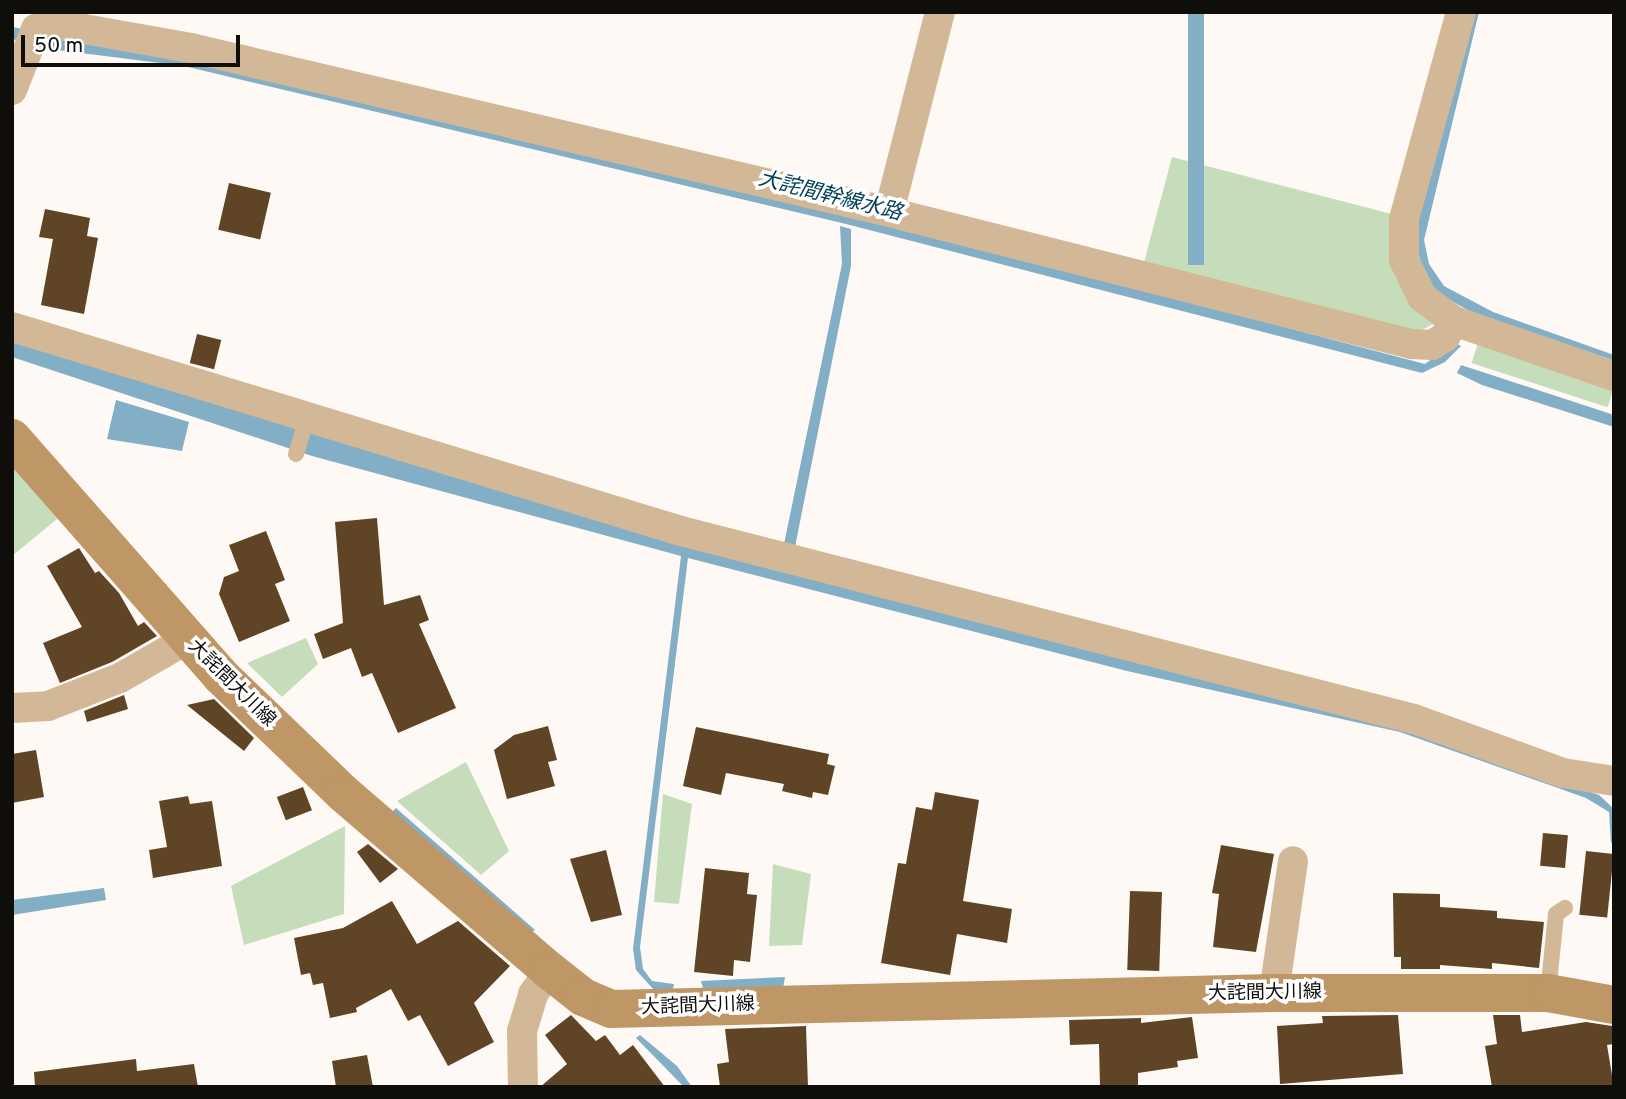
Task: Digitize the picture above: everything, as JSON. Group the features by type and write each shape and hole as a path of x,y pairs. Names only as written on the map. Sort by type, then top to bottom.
{"main road":[{"name":"大詫間大川線","path":"12,438 186,640 344,794 550,971 583,997 611,1009 640,1010 692,1004 1274,993 1548,993 1614,1004"}],"street":[{"path":"889,212 940,12"},
{"path":"1461,12 1404,219 1404,260 1422,297 1454,321 1614,376"},
{"path":"12,90 31,39 52,24 87,21 191,48 889,212 1412,344 1432,345 1445,337 1454,321"},
{"path":"12,327 681,531 1414,719 1563,773 1614,781"},
{"path":"12,708 48,706 120,678 186,640"},
{"path":"1274,993 1293,862"},
{"path":"523,1087 522,1031 533,994 550,971"}],"lane":[{"path":"296,454 307,419"},
{"path":"1548,993 1556,914 1565,908"}],"green space":[{"path":"1172,157 1392,214 1395,277 1437,322 1418,332 1143,266"},
{"path":"1478,343 1614,387 1608,407 1472,363"},
{"path":"12,454 62,515 12,556"},
{"path":"306,638 318,664 282,697 247,663"},
{"path":"466,762 509,851 481,875 397,801"},
{"path":"663,794 692,804 679,904 654,902"},
{"path":"345,826 344,914 244,945 231,886"},
{"path":"773,864 811,874 802,945 769,946"}],"water":[{"path":"1188,12 1204,12 1204,265 1188,265"},
{"path":"1470,12 1479,12 1424,240 1429,264 1444,286 1493,312 1614,355 1614,365 1484,319 1437,293 1422,270 1415,234"},
{"path":"12,27 187,55 857,215 1425,364 1454,342 1461,346 1445,362 1422,373 846,224 184,66 57,50 12,39"},
{"path":"840,226 851,229 851,266 795,547 784,544 842,264"},
{"path":"12,339 671,543 1407,728 1599,795 1614,809 1614,834 1611,844 1609,812 1586,798 1400,732 1127,671 688,558 640,947 643,969 652,981 674,984 673,989 654,990 636,970 633,949 681,556 312,456 12,357"},
{"path":"1461,365 1614,415 1614,427 1482,385 1457,373"},
{"path":"116,400 189,422 182,451 107,439"},
{"path":"396,808 535,930 528,934 392,812"},
{"path":"104,888 106,900 12,915 12,900"},
{"path":"785,977 783,989 704,991 701,981"},
{"path":"640,1035 677,1066 692,1087 684,1087 636,1038"}],"building":[{"path":"229,183 271,193 260,239 218,230"},
{"path":"45,209 90,218 87,236 98,238 84,314 41,305 53,239 39,237"},
{"path":"197,334 221,340 214,369 190,363"},
{"path":"377,518 384,605 420,595 429,620 419,624 456,708 398,733 372,673 362,677 351,648 323,659 314,634 343,623 335,522"},
{"path":"266,531 285,580 275,584 290,621 239,642 219,594 224,577 239,571 229,545"},
{"path":"79,548 95,573 99,571 119,593 138,626 144,622 157,636 112,662 60,683 43,643 82,627 47,566"},
{"path":"124,695 128,709 87,722 84,711"},
{"path":"214,699 254,738 244,751 187,705"},
{"path":"548,726 557,760 548,762 555,786 507,799 494,750 514,735"},
{"path":"696,727 829,754 827,764 835,766 828,795 813,792 812,798 782,791 784,784 726,773 721,795 683,786"},
{"path":"36,750 44,797 12,803 12,754"},
{"path":"303,787 312,810 286,820 277,797"},
{"path":"935,792 979,800 963,901 1012,909 1007,943 957,934 950,975 881,963 898,863 906,864 916,807 932,810"},
{"path":"188,796 190,804 212,801 222,866 153,878 149,850 167,847 159,801"},
{"path":"1543,833 1568,835 1565,868 1540,866"},
{"path":"368,844 398,869 380,883 357,852"},
{"path":"1221,845 1274,854 1256,952 1213,947 1219,894 1212,893"},
{"path":"606,850 622,915 591,922 570,859"},
{"path":"1586,851 1614,854 1607,918 1579,915"},
{"path":"705,868 749,873 747,894 757,895 750,962 734,960 733,976 694,972"},
{"path":"1130,891 1162,892 1159,971 1127,970"},
{"path":"1393,893 1440,894 1440,907 1497,911 1497,918 1544,922 1539,968 1492,963 1492,969 1440,965 1440,969 1401,969 1401,957 1394,957"},
{"path":"392,901 417,944 458,921 510,966 474,1003 494,1042 448,1066 420,1015 408,1021 391,989 356,1008 357,1012 330,1018 323,983 313,985 310,973 301,975 294,938 343,928"},
{"path":"571,1015 596,1041 605,1035 620,1055 633,1045 665,1087 540,1087 567,1064 545,1035"},
{"path":"1398,1015 1403,1074 1280,1084 1277,1026 1323,1023 1322,1016"},
{"path":"1493,1015 1520,1015 1522,1032 1586,1022 1612,1026 1614,1044 1607,1045 1614,1087 1492,1087 1485,1046 1497,1044"},
{"path":"1192,1017 1198,1058 1177,1061 1178,1067 1138,1073 1138,1087 1100,1087 1099,1044 1070,1045 1069,1020 1141,1018 1141,1023"},
{"path":"806,1026 808,1087 720,1087 717,1064 729,1062 725,1029"},
{"path":"367,1055 373,1087 336,1087 332,1061"},
{"path":"136,1059 137,1071 194,1064 198,1087 35,1087 34,1072"}],"water label":[{"name":"大詫間幹線水路","path":"830,197"}]}
